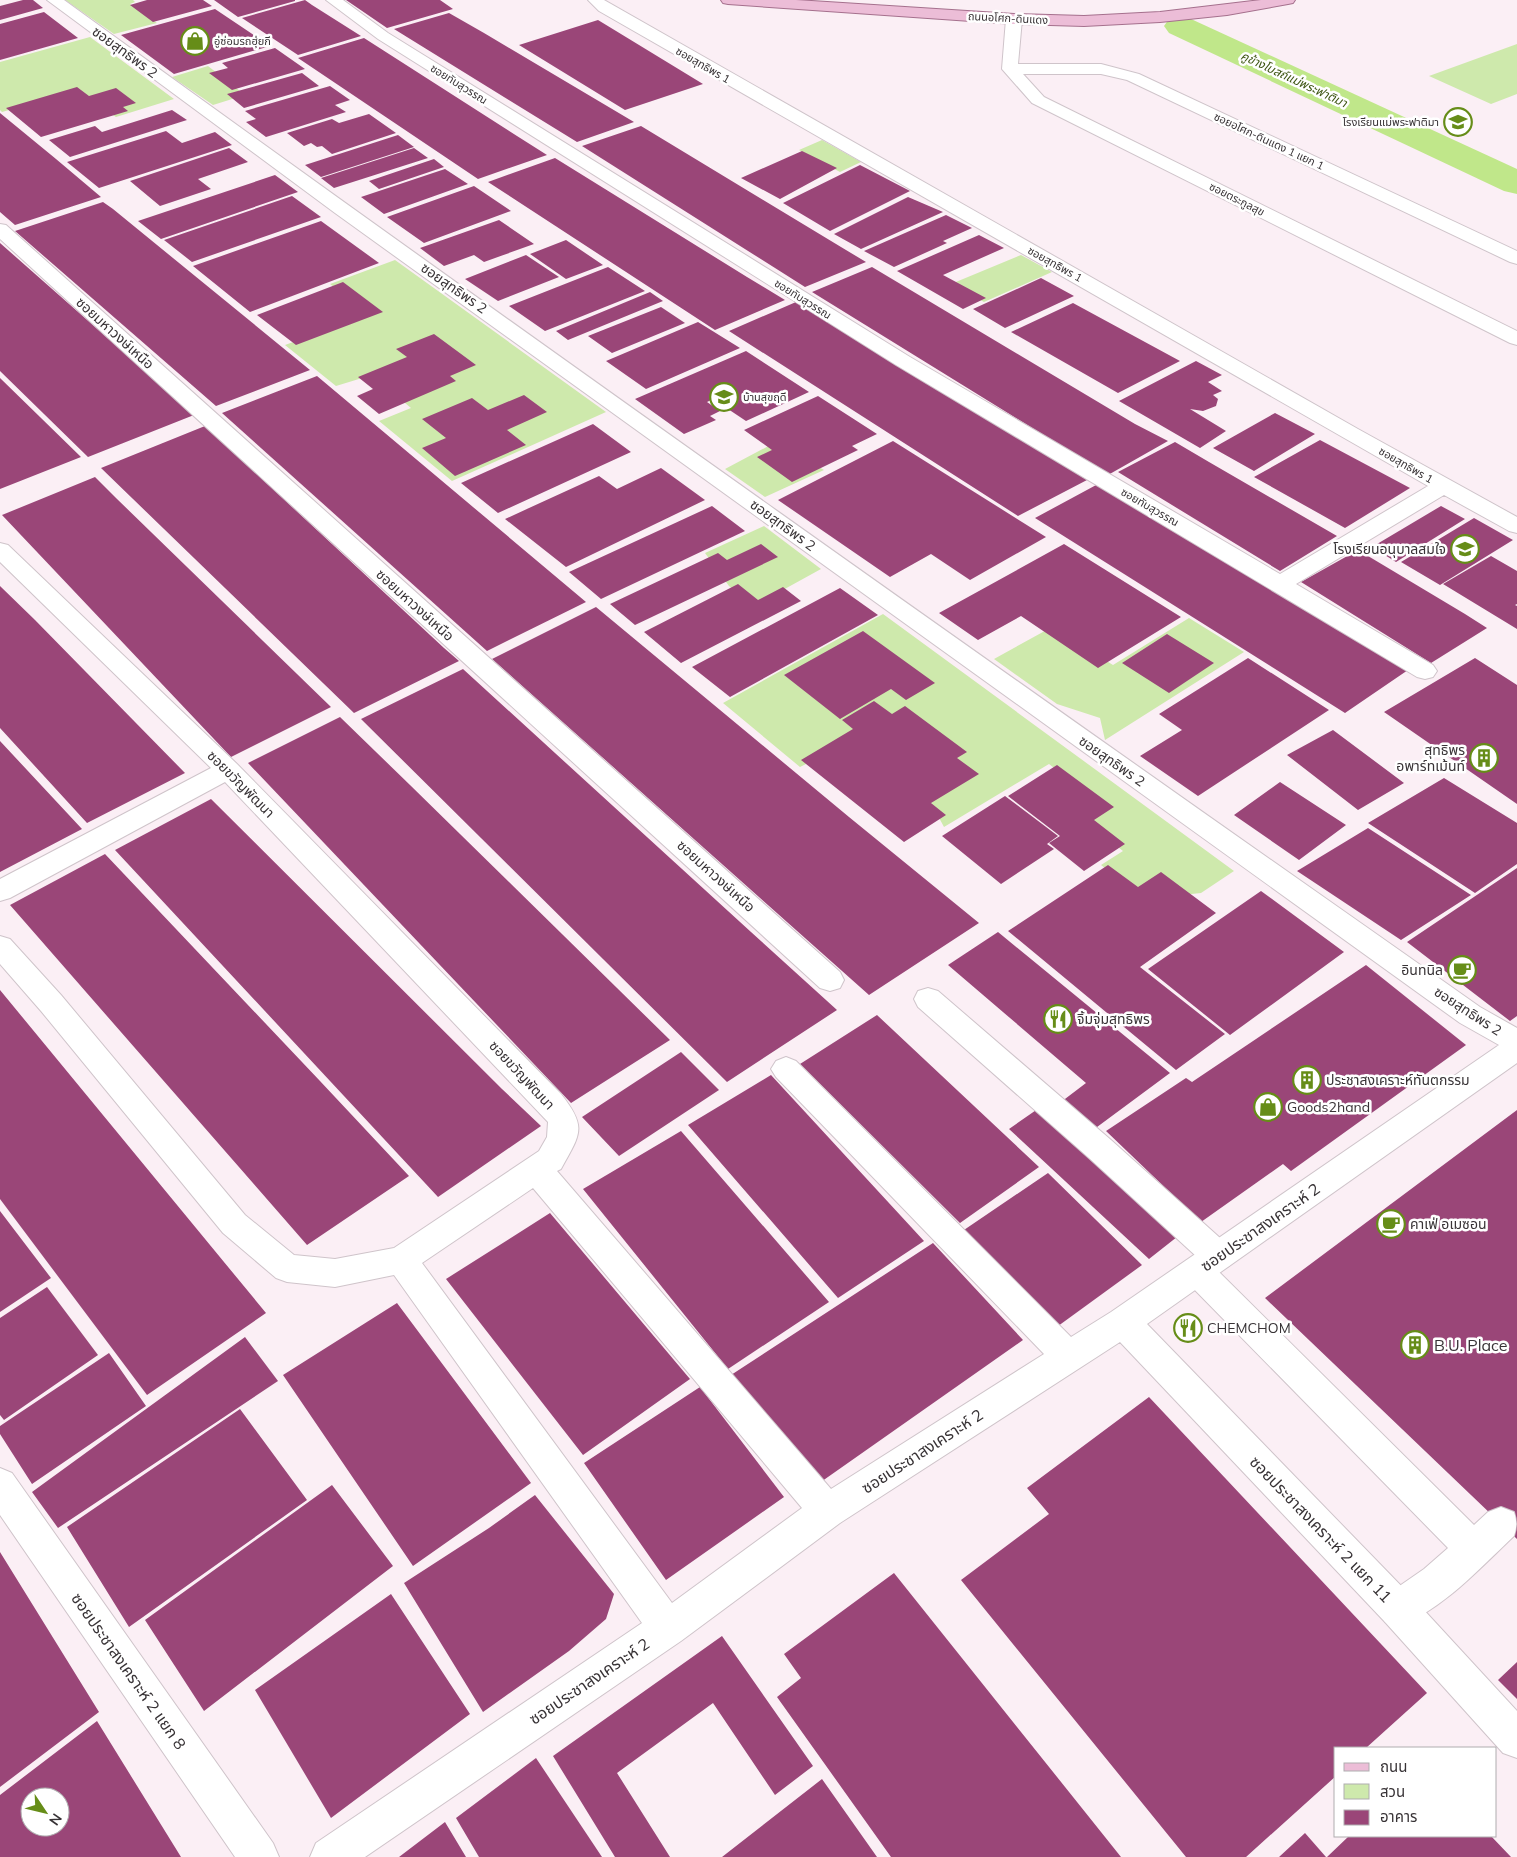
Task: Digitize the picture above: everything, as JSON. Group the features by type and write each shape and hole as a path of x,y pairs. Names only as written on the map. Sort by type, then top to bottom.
{"main road":[{"name":"ถนนอโศก-ดินแดง","path":"728,0 1014,20 1084,21 1160,17 1227,10 1288,0"},
{"path":"917,0 1022,6 1104,6 1191,0"}],"street":[{"name":"ซอยสุทธิพร 2","path":"54,0 341,209 588,384 1014,691 1470,1015 1517,1042"},
{"name":"ซอยทับสุวรรณ","path":"333,0 383,36 904,362 1094,475 1282,583 1425,671"},
{"name":"ซอยสุทธิพร 1","path":"595,0 604,8 795,118 1517,526"},
{"path":"1010,69 1014,20"},
{"name":"ซอยอโศก-ดินแดง 1 แยก 1","path":"1010,69 1101,69 1133,77 1517,258"},
{"name":"ซอยตระกูลสุข","path":"1010,69 1038,100 1517,339"},
{"name":"ซอยมหาวงษ์เหนือ","path":"0,229 830,980"},
{"path":"1282,583 1444,486"},
{"name":"ซอยขวัญพัฒนา","path":"0,550 228,770 563,1119 562,1138 550,1160 401,1260 335,1273 287,1268 234,1224 51,1003 0,946"},
{"path":"0,891 228,770"},
{"path":"928,999 1100,1149 1207,1263 1265,1341 1474,1549"},
{"name":"ซอยประชาสงเคราะห์ 2","path":"330,1857 668,1628 827,1511 1123,1322 1517,1048"},
{"path":"786,1069 1068,1357"},
{"path":"536,1169 827,1511"},
{"path":"401,1260 668,1628"},
{"name":"ซอยประชาสงเคราะห์ 2 แยก 11","path":"1123,1322 1398,1609 1517,1739"},
{"name":"ซอยประชาสงเคราะห์ 2 แยก 8","path":"0,1485 259,1857"},
{"path":"1398,1609 1437,1582 1501,1524"}],"green space":[{"path":"65,0 133,0 135,2 130,4 157,23 114,34"},
{"path":"90,37 174,99 116,117 76,91 2,112 0,110 0,62"},
{"path":"1517,44 1517,94 1491,104 1429,76"},
{"path":"208,66 245,95 213,105 172,77"},
{"path":"822,140 861,162 840,172 799,150"},
{"path":"1021,255 1052,272 984,302 951,284"},
{"path":"395,260 606,412 452,481 379,421 411,408 372,375 336,386 285,345 369,314 330,284"},
{"path":"776,442 824,470 765,497 725,469"},
{"path":"764,526 821,569 754,606 729,586 705,553"},
{"path":"883,614 1234,871 1201,893 1144,899 1101,865 1123,851 1084,820 1103,806 1049,764 944,827 888,723 800,767 723,703"},
{"path":"1189,618 1244,652 1105,740 1100,718 1057,704 994,659 1052,627 1113,665"}],"building":[{"path":"23,0 33,0 43,8 0,20 0,6"},
{"path":"147,0 203,0 212,6 153,22 130,5"},
{"path":"214,0 295,0 295,1 238,17"},
{"path":"305,0 361,36 298,55 242,18"},
{"path":"346,0 440,0 453,9 387,28"},
{"name":"อู่ซ่อมรถฮุ่ยกี","path":"215,9 270,46 174,74 121,35"},
{"path":"44,12 78,38 0,60 0,24"},
{"path":"449,13 634,122 577,142 394,29"},
{"path":"598,20 703,84 625,110 519,45"},
{"path":"364,38 547,155 478,179 298,58"},
{"path":"275,48 305,69 232,90 209,73 228,68 222,63"},
{"path":"302,73 319,86 244,108 227,94"},
{"path":"330,86 350,100 335,105 346,112 266,137 246,122 256,119 245,111"},
{"path":"77,87 89,96 116,88 136,103 123,107 128,111 41,137 6,108"},
{"path":"172,110 187,120 70,157 49,140 95,126 102,132"},
{"path":"0,113 101,197 15,225 0,212"},
{"path":"369,114 396,133 332,154 322,146 317,147 311,143 304,146 287,133 332,119 339,123"},
{"path":"641,126 866,262 805,287 582,146"},
{"path":"166,131 182,143 215,132 232,145 99,188 67,162"},
{"path":"398,135 414,147 321,177 305,165"},
{"path":"229,148 248,162 198,179 211,189 160,206 130,181"},
{"path":"414,148 428,158 334,188 321,178"},
{"path":"802,151 837,168 780,199 741,178"},
{"path":"555,158 785,300 715,330 488,182"},
{"path":"434,159 444,167 379,189 369,181"},
{"path":"860,165 910,191 830,231 783,203"},
{"path":"445,169 468,184 384,214 361,197"},
{"path":"275,175 298,192 161,239 138,221"},
{"path":"474,186 511,211 424,243 387,217"},
{"path":"292,196 321,217 192,262 164,240"},
{"path":"908,197 943,212 861,249 834,234"},
{"path":"103,202 310,370 216,406 15,231"},
{"path":"946,215 972,228 943,241 947,243 894,267 864,251"},
{"path":"499,220 534,244 484,262 474,255 444,266 420,248"},
{"path":"321,221 379,263 250,312 193,266"},
{"path":"979,235 1004,248 943,275 986,298 963,309 897,271"},
{"path":"566,240 603,265 566,279 530,254"},
{"path":"0,243 194,415 88,457 0,371"},
{"path":"526,255 559,277 498,301 465,279"},
{"path":"608,267 645,291 545,331 509,306"},
{"path":"872,267 1135,424 1168,441 1108,475 812,292"},
{"path":"1041,278 1074,296 1005,328 973,309"},
{"path":"343,282 383,312 296,345 257,315"},
{"path":"650,292 663,301 568,340 556,331"},
{"path":"796,302 1087,480 1018,516 729,331"},
{"path":"1073,303 1180,361 1118,393 1011,332"},
{"path":"661,307 685,323 612,353 588,336"},
{"path":"698,322 740,348 646,389 606,361"},
{"path":"434,334 476,365 450,376 456,381 379,414 357,396 373,389 358,377 407,357 396,349"},
{"name":"บ้านสุขฤดี","path":"746,351 809,392 746,421 713,399 707,402 720,411 710,416 716,420 684,434 635,399"},
{"path":"1196,361 1222,375 1208,382 1222,391 1213,395 1218,399 1216,406 1203,411 1190,409 1226,431 1200,448 1119,401"},
{"path":"317,376 586,602 487,651 222,413"},
{"path":"0,378 40,417 81,457 0,489"},
{"path":"524,395 547,412 507,430 526,445 455,476 422,448 446,438 422,419 472,398 488,410"},
{"path":"818,396 877,434 852,446 858,450 792,482 757,457 772,450 744,430"},
{"path":"1275,413 1315,434 1254,471 1213,448"},
{"path":"593,424 631,452 498,513 461,483"},
{"path":"205,426 459,661 354,713 101,468"},
{"path":"1320,440 1410,488 1345,528 1254,477"},
{"path":"893,441 1046,537 970,580 931,554 890,577 778,500"},
{"path":"1175,442 1337,536 1280,571 1118,472"},
{"path":"661,468 705,500 566,567 505,519 599,476 617,489"},
{"path":"95,477 331,707 231,757 2,515"},
{"path":"1098,484 1408,670 1345,713 1035,518"},
{"path":"712,506 745,531 601,599 569,572"},
{"path":"1441,506 1465,519 1396,562 1372,547"},
{"name":"โรงเรียนอนุบาลสมใจ","path":"1474,518 1513,540 1440,585 1401,562"},
{"path":"761,544 778,557 635,625 610,604 718,553 727,560"},
{"path":"1064,544 1181,617 1098,668 1021,616 978,640 939,613"},
{"path":"1358,550 1487,628 1431,663 1301,582"},
{"path":"1491,556 1517,571 1517,604 1515,605 1517,606 1517,629 1443,584"},
{"path":"738,584 758,600 783,587 801,601 681,663 644,632"},
{"path":"0,586 185,773 87,823 0,728"},
{"path":"840,588 878,615 730,697 692,667"},
{"path":"596,607 979,923 869,995 492,659"},
{"path":"863,631 935,683 906,700 891,689 840,719 784,675"},
{"path":"1167,634 1214,663 1169,693 1122,663"},
{"path":"1248,658 1329,710 1198,796 1140,756 1182,730 1159,714"},
{"name":"สุทธิพร อพาร์ทเม้นท์","path":"1475,658 1517,685 1517,804 1384,712"},
{"path":"463,669 837,1010 727,1082 361,719"},
{"path":"874,701 892,714 905,706 967,752 957,758 979,774 931,803 946,815 904,842 801,760 853,729 842,720"},
{"path":"340,717 670,1040 571,1103 248,763"},
{"path":"1333,730 1404,783 1358,810 1287,755"},
{"path":"0,741 82,829 0,872"},
{"path":"1057,765 1114,807 1094,820 1125,844 1084,871 1049,843 1060,836 1008,796"},
{"path":"1444,778 1517,823 1517,864 1475,893 1368,823"},
{"path":"1280,782 1346,825 1299,860 1234,815"},
{"path":"1005,796 1058,836 1047,844 1054,849 1001,884 942,836"},
{"path":"211,799 541,1126 438,1197 115,850"},
{"path":"1368,828 1471,895 1401,940 1297,871"},
{"path":"105,854 409,1176 307,1245 10,905"},
{"path":"1108,865 1138,887 1161,872 1216,913 1140,967 1225,1034 1176,1070 1008,931"},
{"path":"1517,868 1517,1016 1510,1021 1407,942"},
{"path":"1261,891 1344,952 1230,1035 1148,969"},
{"name":"จิ้มจุ่มสุทธิพร","path":"998,932 1170,1073 1093,1130 1061,1102 1086,1083 948,965"},
{"path":"1366,965 1466,1045 1291,1171 1283,1164 1201,1222 1106,1131 1186,1078 1192,1082"},
{"path":"0,990 266,1313 147,1395 0,1199"},
{"path":"877,1015 1039,1167 960,1223 800,1064"},
{"path":"681,1052 719,1090 619,1156 582,1117"},
{"path":"771,1075 924,1241 838,1298 688,1125"},
{"path":"1042,1106 1182,1233 1149,1259 1009,1129"},
{"name":"B.U. Place","path":"1517,1110 1517,1539 1265,1298"},
{"path":"681,1131 829,1302 728,1369 583,1189"},
{"path":"1048,1173 1142,1265 1054,1329 961,1232"},
{"path":"0,1211 51,1278 0,1312"},
{"path":"550,1213 690,1379 583,1455 446,1279"},
{"path":"933,1243 1023,1340 818,1484 731,1375"},
{"path":"47,1287 98,1355 4,1420 0,1415 0,1318"},
{"path":"397,1303 531,1483 413,1566 283,1375"},
{"path":"245,1337 278,1381 58,1528 32,1492"},
{"path":"109,1353 146,1406 32,1484 0,1434 0,1426"},
{"path":"700,1387 784,1497 666,1580 584,1463"},
{"path":"1149,1397 1427,1693 1367,1747 1334,1747 1334,1778 1246,1857 1186,1857 961,1580 1049,1514 1027,1488"},
{"path":"240,1409 307,1500 129,1627 67,1527"},
{"path":"332,1485 393,1566 204,1711 145,1620"},
{"path":"535,1495 614,1594 606,1619 569,1651 483,1712 404,1583 489,1528"},
{"path":"0,1552 99,1712 0,1787"},
{"path":"894,1573 1121,1857 891,1857 777,1697 801,1678 784,1654"},
{"path":"391,1594 470,1714 331,1818 255,1690"},
{"path":"722,1636 813,1766 775,1795 713,1703 617,1773 670,1857 615,1857 553,1756"},
{"path":"1517,1662 1517,1699 1498,1680"},
{"path":"97,1721 181,1857 0,1857 0,1795"},
{"path":"536,1758 602,1857 479,1857 456,1818"},
{"path":"822,1779 877,1857 722,1857"},
{"path":"445,1822 466,1857 399,1857"},
{"path":"1305,1833 1326,1857 1279,1857"},
{"path":"1348,1837 1492,1837 1511,1857 1327,1857"}],"waterway":[{"name":"คูข้างโบสถ์แม่พระฟาติมา","path":"1180,26 1517,183"}],"place":[{"name":"อู่ซ่อมรถฮุ่ยกี","path":"195,41"},
{"name":"โรงเรียนแม่พระฟาติมา","path":"1458,122"},
{"name":"บ้านสุขฤดี","path":"724,397"},
{"name":"โรงเรียนอนุบาลสมใจ","path":"1465,549"},
{"name":"สุทธิพร อพาร์ทเม้นท์","path":"1484,758"},
{"name":"อินทนิล","path":"1462,970"},
{"name":"จิ้มจุ่มสุทธิพร","path":"1058,1019"},
{"name":"ประชาสงเคราะห์ทันตกรรม","path":"1307,1080"},
{"name":"Goods2hand","path":"1268,1107"},
{"name":"คาเฟ่ อเมซอน","path":"1391,1224"},
{"name":"CHEMCHOM","path":"1188,1328"},
{"name":"B.U. Place","path":"1415,1345"}]}
